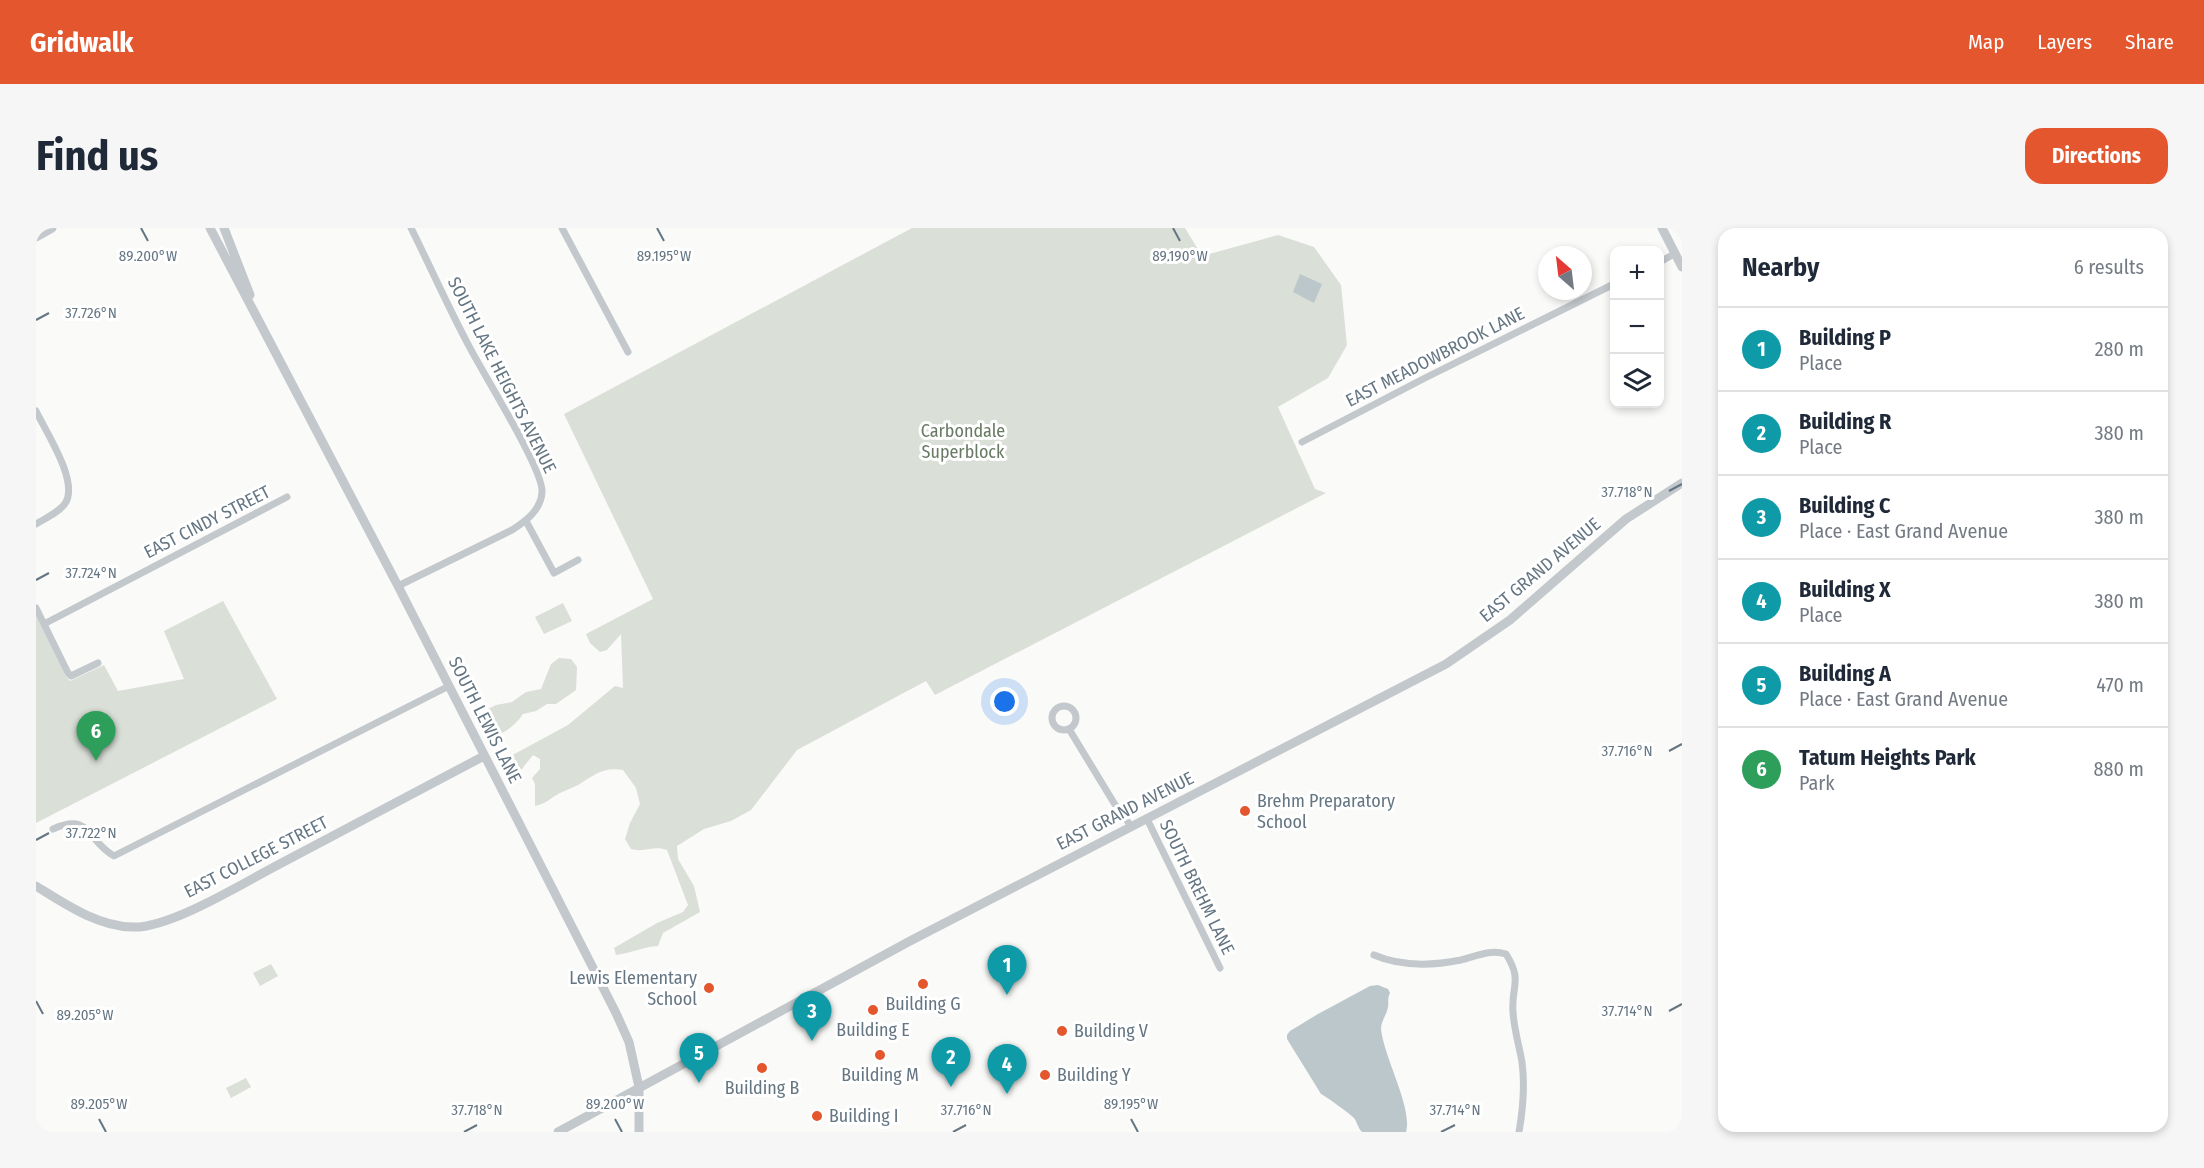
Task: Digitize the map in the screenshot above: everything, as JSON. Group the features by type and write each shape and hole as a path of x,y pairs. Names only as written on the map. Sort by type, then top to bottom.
{"street":[{"path":"36,237 52,228"},
{"name":"SOUTH LEWIS LANE","path":"210,228 398,585 616,1013 628,1042 639,1087 639,1132"},
{"name":"SOUTH LEWIS LANE","path":"224,228 265,333"},
{"name":"SOUTH LAKE HEIGHTS AVENUE","path":"411,228 470,348 541,482 540,504 526,521"},
{"path":"562,228 628,352"},
{"path":"1662,228 1682,267"},
{"path":"1664,259 1674,254"},
{"name":"EAST MEADOWBROOK LANE","path":"1302,442 1610,286"},
{"path":"36,411 68,480 69,495 61,508 36,524"},
{"name":"EAST GRAND AVENUE","path":"558,1132 909,941 1446,664 1509,620 1626,519 1682,483"},
{"name":"EAST CINDY STREET","path":"44,624 288,497"},
{"path":"398,585 526,521 554,573 578,560"},
{"path":"36,608 68,673 71,675 98,663"},
{"path":"53,829 68,822 82,825 104,850 114,856 449,686"},
{"path":"1069,729 1131,826"},
{"name":"EAST COLLEGE STREET","path":"36,886 71,908 103,922 132,928 159,924 210,900 484,756"},
{"name":"SOUTH BREHM LANE","path":"1147,819 1220,968"},
{"path":"1374,955 1390,962 1413,965 1458,960 1495,951 1506,954 1515,968 1512,1009 1522,1063 1523,1099 1519,1132"}],"green space":[{"name":"Carbondale Superblock","path":"912,228 1185,228 1202,256 1278,235 1314,247 1341,285 1347,345 1328,378 1278,407 1315,489 1326,493 935,695 926,681 797,750 751,810 731,821 704,829 677,846 678,859 694,886 700,912 663,933 658,946 616,955 614,948 657,923 683,912 688,905 667,850 631,849 625,839 640,804 636,788 623,770 610,770 599,773 535,806 535,784 532,778 540,769 540,759 533,755 517,775 507,774 502,766 507,758 568,725 615,686 623,688 621,634 607,650 600,652 590,643 586,634 653,599 564,414"},
{"path":"223,601 277,699 36,823 36,616 70,681 104,665 118,691 184,679 164,631"},
{"path":"563,603 572,621 544,634 535,617"},
{"path":"559,658 571,659 577,667 576,690 556,704 547,704 536,711 523,714 510,728 492,737 482,718 486,710 496,705 512,702 526,692 541,689 551,664"},
{"path":"271,964 278,976 260,986 253,973"},
{"path":"246,1078 251,1087 231,1098 226,1088"}],"shaded area":[{"path":"1300,274 1322,284 1314,303 1293,292"},
{"path":"1378,985 1388,989 1390,993 1381,1029 1402,1097 1407,1122 1406,1132 1362,1132 1352,1116 1321,1094 1287,1039 1290,1031 1318,1014 1370,986"}],"place":[{"name":"Tatum Heights Park","path":"96,761"},
{"name":"Brehm Preparatory School","path":"1245,811"},
{"name":"Building G","path":"923,984"},
{"name":"Lewis Elementary School","path":"709,988"},
{"name":"Building P","path":"1007,995"},
{"name":"Building E","path":"873,1010"},
{"name":"Building V","path":"1062,1031"},
{"name":"Building C","path":"812,1041"},
{"name":"Building M","path":"880,1055"},
{"name":"Building B","path":"762,1068"},
{"name":"Building Y","path":"1045,1075"},
{"name":"Building A","path":"699,1083"},
{"name":"Building R","path":"951,1087"},
{"name":"Building X","path":"1007,1094"},
{"name":"Building I","path":"817,1116"}]}
